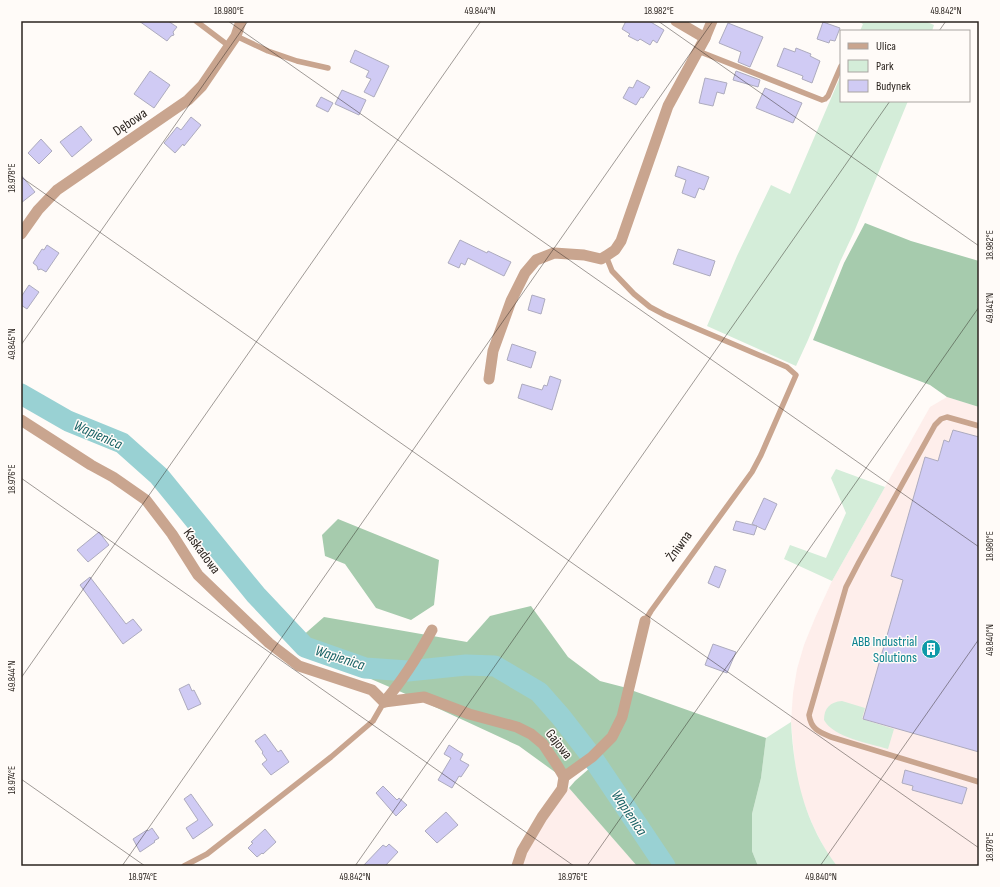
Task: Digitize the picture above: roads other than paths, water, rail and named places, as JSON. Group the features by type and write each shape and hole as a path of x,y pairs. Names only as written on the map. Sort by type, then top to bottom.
{"street":[{"name":"Dębowa","path":"21,234 38,210 57,190 188,100 202,86 236,36 241,21"},
{"path":"676,21 706,38"},
{"path":"489,379 493,351 511,301 524,273 536,260 554,253 584,255 601,259 615,250 621,241 668,106 706,38 712,21"},
{"name":"Kaskadowa","path":"21,420 91,465 113,477 146,500 172,534 198,575 269,643 299,666 372,690 384,702"},
{"name":"Żniwna","path":"564,777 592,757 612,737 622,717 645,621"},
{"path":"384,702 400,683 419,655 432,630"},
{"name":"Gajowa","path":"384,702 424,697 469,714 517,727 532,734 543,744 564,777 562,789 538,823 522,851 517,866"}],"lane":[{"path":"196,21 228,46"},
{"path":"236,36 268,51 297,61 328,68"},
{"path":"698,51 822,100 826,99 828,96 840,68"},
{"name":"Żniwna","path":"606,256 612,271 634,294 650,307 787,367 796,375 762,455 752,472 650,611 645,621"},
{"path":"979,426 947,417 941,419 935,424 846,587 809,715 813,728 818,732 979,782"},
{"path":"184,866 207,854 331,757 373,721 384,702"}],"waterway":[{"name":"Wapienica","path":"21,394 68,421 122,443 159,476 256,595 305,647 365,668 408,671 466,665 495,666 539,692 561,717 592,757 665,866"}],"place":[{"name":"ABB Industrial Solutions","path":"931,649"}]}
